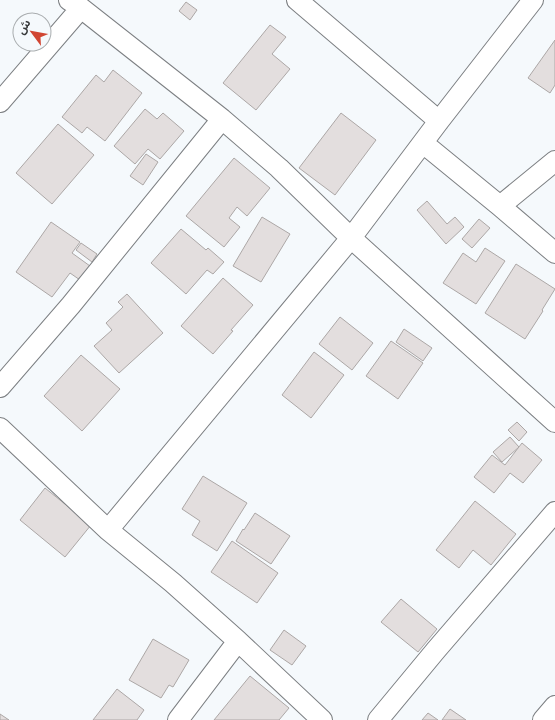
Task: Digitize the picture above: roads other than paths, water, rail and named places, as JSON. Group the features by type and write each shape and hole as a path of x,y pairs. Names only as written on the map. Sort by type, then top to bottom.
{"street":[{"path":"297,0 439,121"},
{"path":"108,530 351,238 533,0"},
{"path":"0,102 75,4 222,118 279,168 351,238 555,422"},
{"path":"0,388 71,305 222,118"},
{"path":"423,143 555,253"},
{"path":"500,206 555,161"},
{"path":"0,428 108,530 173,583 238,641 322,720"},
{"path":"378,720 555,512"},
{"path":"178,720 238,641"},
{"path":"543,720 555,706"}]}
